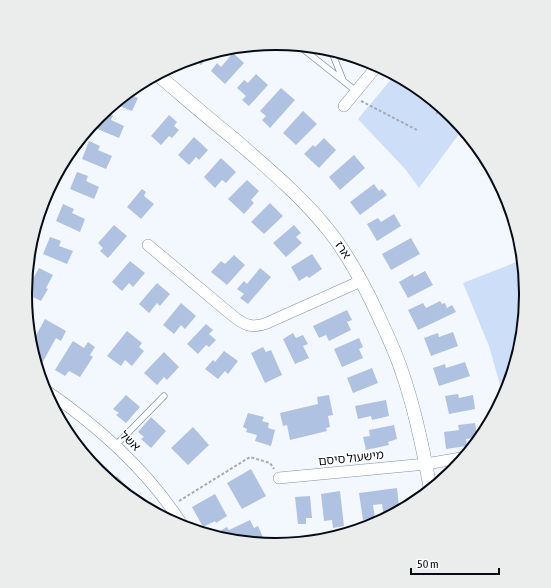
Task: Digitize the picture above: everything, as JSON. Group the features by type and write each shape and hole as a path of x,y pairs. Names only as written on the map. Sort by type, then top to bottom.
{"street":[{"path":"344,106 373,71"},
{"name":"ארז","path":"162,79 262,163 309,208 340,244 361,280 386,332 402,371 415,413 429,483"},
{"path":"148,245 239,321 250,326 267,324 361,280"},
{"name":"אשל","path":"55,397 86,420 147,476 177,516"},
{"name":"מישעול סיסם","path":"279,478 426,464 455,459"}],"lane":[{"path":"308,53 344,82 354,94"},
{"path":"334,58 344,82"},
{"path":"116,446 164,396"}],"path":[{"path":"354,94 417,130"},
{"path":"170,506 250,457 270,463 279,478"}],"shaded area":[{"path":"391,80 424,101 459,134 419,188 406,170 358,119"},
{"path":"517,262 519,294 517,326 511,357 500,386 489,346 463,283"}],"building":[{"path":"234,54 244,63 225,84 211,71 217,63 221,67 232,55"},
{"path":"256,74 268,85 249,106 242,100 246,96 237,88 244,80 248,83"},
{"path":"281,88 295,100 270,128 262,120 266,116 260,111"},
{"path":"134,96 138,98 132,111 121,106"},
{"path":"303,111 317,124 296,145 283,133"},
{"path":"111,114 113,115 111,120 124,126 119,138 96,129"},
{"path":"169,115 177,122 174,126 179,130 172,138 169,136 161,145 151,136"},
{"path":"194,137 208,150 199,160 196,157 189,165 178,155"},
{"path":"324,138 336,150 319,168 304,154 313,145 315,147"},
{"path":"89,141 100,146 98,150 112,156 106,169 82,159"},
{"path":"354,155 365,168 340,190 329,177"},
{"path":"221,158 236,172 226,183 222,180 215,188 204,177"},
{"path":"77,172 88,176 86,181 99,187 94,199 70,189"},
{"path":"247,180 259,191 251,200 254,203 244,214 228,199"},
{"path":"374,184 379,191 382,189 387,195 360,215 350,202"},
{"path":"142,189 146,192 144,196 154,204 141,219 127,207"},
{"path":"270,203 283,216 264,234 251,222"},
{"path":"63,204 74,209 72,213 85,219 80,232 56,221"},
{"path":"394,214 401,226 377,241 367,224 378,218 381,222"},
{"path":"114,225 127,236 108,258 100,251 103,248 98,243"},
{"path":"294,225 301,233 296,237 302,243 286,257 273,243"},
{"path":"50,237 61,241 59,246 73,251 67,264 43,254"},
{"path":"411,238 420,254 391,270 382,254"},
{"path":"312,254 322,269 309,278 307,276 299,281 291,267"},
{"path":"234,255 245,265 227,285 211,272 221,261 225,264"},
{"path":"130,261 145,273 133,287 129,283 122,291 112,282"},
{"path":"39,268 53,275 46,288 48,289 41,301 32,297 33,279"},
{"path":"260,268 271,277 248,304 240,298 244,294 237,289 244,281 247,284"},
{"path":"425,271 433,285 408,298 399,282 413,274 414,277"},
{"path":"157,283 170,294 160,306 157,303 149,313 139,304"},
{"path":"440,301 442,304 445,303 447,308 452,305 456,312 418,330 408,310 423,303 426,308"},
{"path":"181,303 196,316 185,329 181,325 174,334 163,325"},
{"path":"347,310 352,320 347,322 351,330 329,341 326,335 319,338 313,326"},
{"path":"45,319 66,331 61,341 56,338 42,363 36,336"},
{"path":"206,324 213,330 209,334 216,340 209,347 206,345 198,354 187,344"},
{"path":"127,331 142,343 139,347 144,351 132,366 125,360 121,366 107,356"},
{"path":"453,332 458,346 431,356 424,338 438,333 439,337"},
{"path":"293,333 296,338 303,335 308,344 303,346 309,358 295,364 283,339"},
{"path":"359,338 363,347 359,349 363,358 342,367 334,349"},
{"path":"73,341 84,348 88,342 95,347 90,355 93,357 80,377 69,371 65,376 55,370"},
{"path":"263,347 266,352 271,350 282,375 265,383 251,353"},
{"path":"224,351 238,361 228,374 225,371 218,379 205,369 213,360 215,362"},
{"path":"164,352 179,367 167,380 164,377 157,385 144,373"},
{"path":"465,362 470,376 439,386 433,368 445,364 446,368"},
{"path":"372,368 378,383 353,393 347,378"},
{"path":"458,394 459,398 473,395 475,409 449,414 445,396"},
{"path":"126,395 140,407 126,423 116,415 119,413 113,409"},
{"path":"329,395 333,415 328,416 330,427 326,428 327,431 290,440 287,425 283,426 280,413 318,404 317,397"},
{"path":"386,400 389,416 372,420 371,416 358,419 355,406"},
{"path":"248,413 264,417 262,421 269,423 268,428 275,430 271,446 255,441 257,435 246,432 247,429 243,427"},
{"path":"151,417 166,431 151,448 141,439 144,437 138,432"},
{"path":"475,423 476,431 472,438 466,439 466,446 446,449 444,432 459,430 458,425"},
{"path":"394,425 397,439 388,442 389,445 366,450 363,437 370,436 369,430"},
{"path":"193,427 209,445 188,465 171,448"},
{"path":"251,469 266,496 242,509 227,483"},
{"path":"117,476 128,487 127,487 115,477"},
{"path":"397,488 399,504 383,512 382,504 373,505 375,516 363,520 359,493"},
{"path":"340,491 344,526 333,528 332,520 324,521 321,494"},
{"path":"215,494 227,516 216,523 215,521 204,527 192,507"},
{"path":"310,496 312,518 306,518 306,524 298,524 295,497"},
{"path":"250,520 254,528 258,526 263,537 220,531 227,527 229,530"}]}
